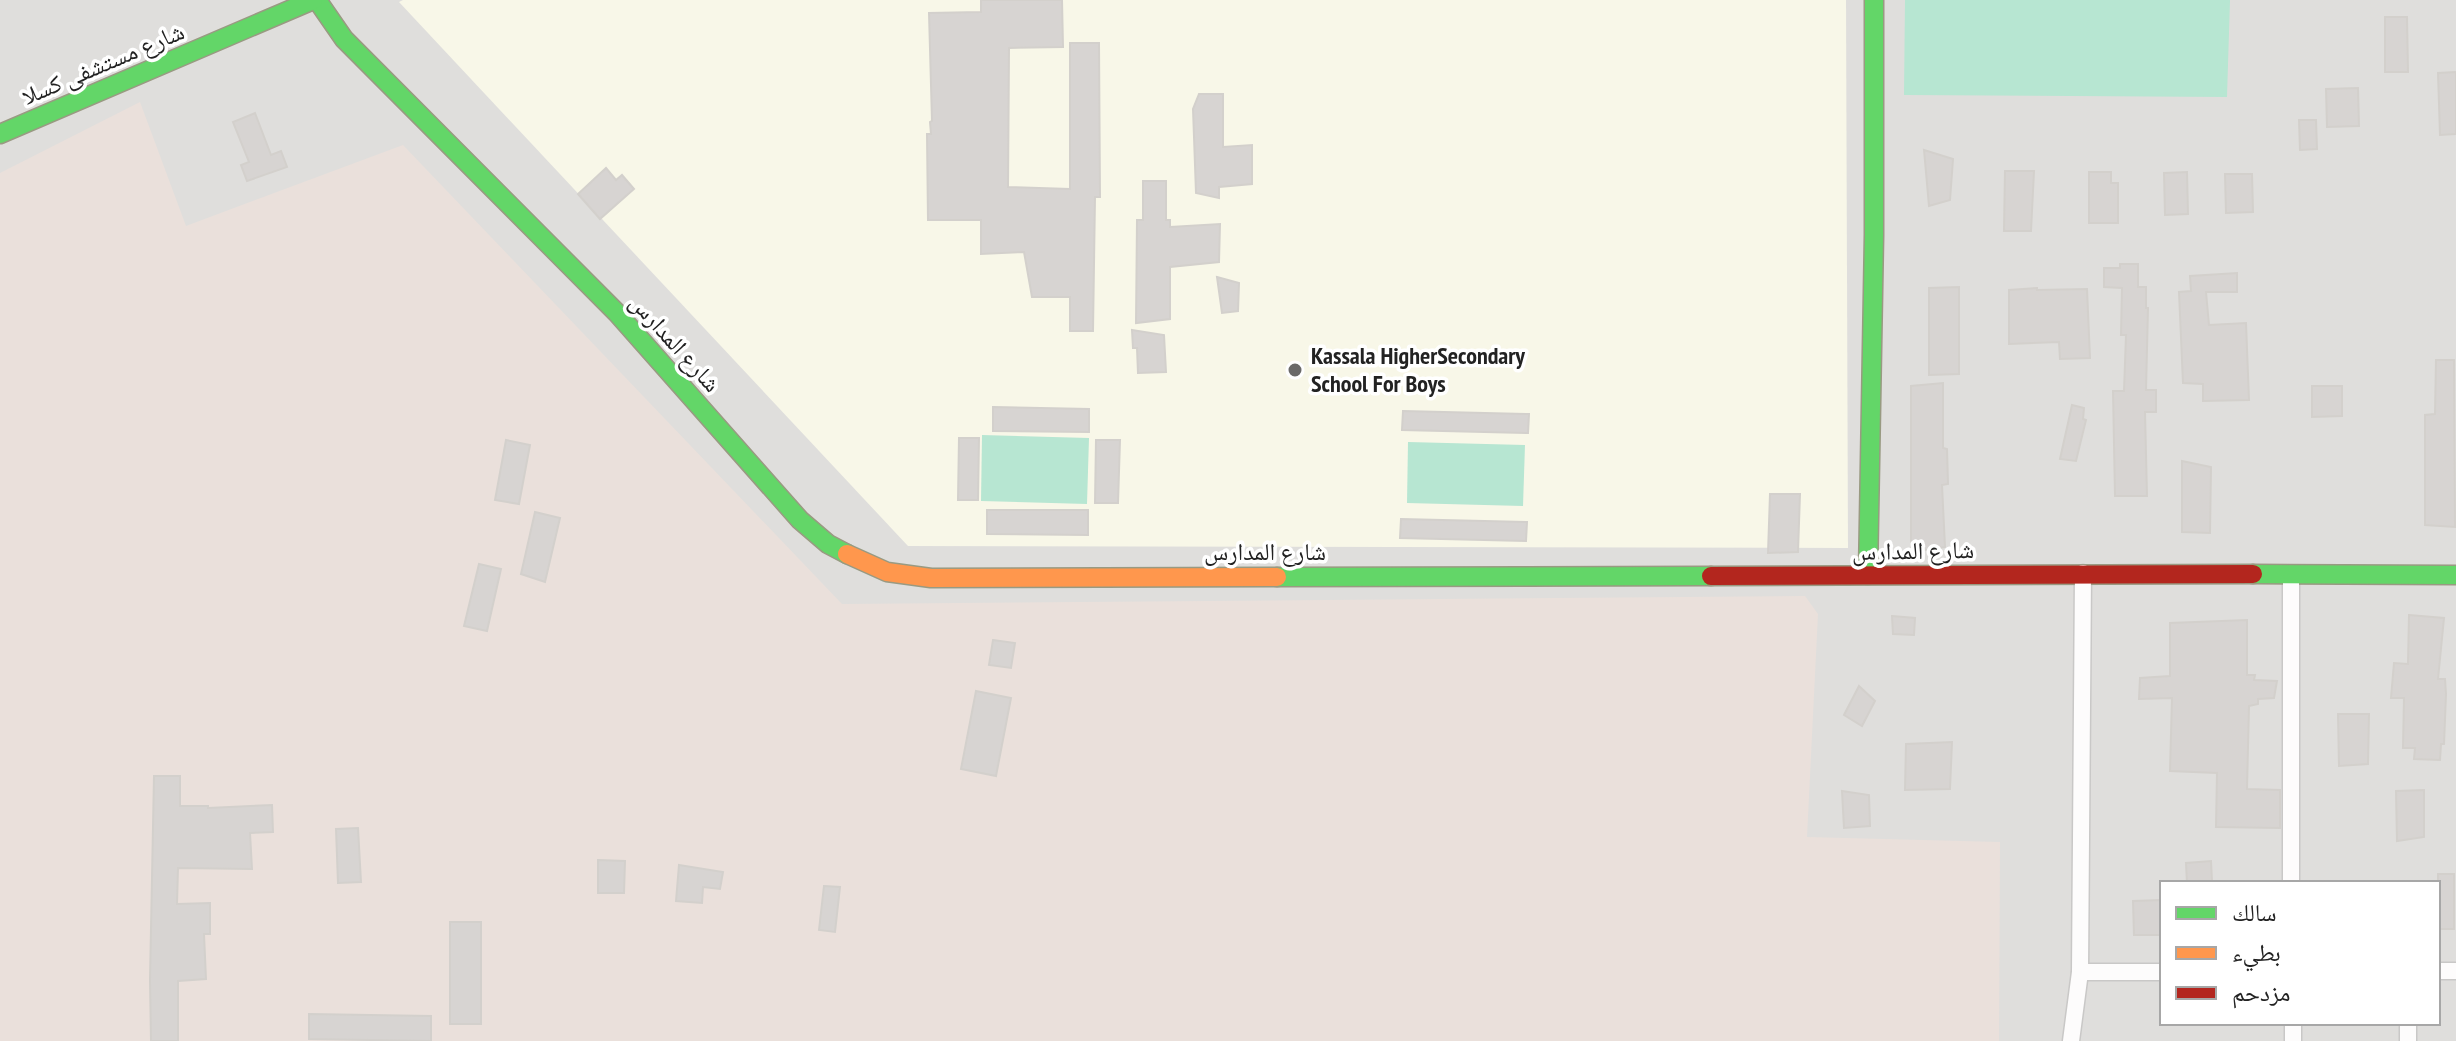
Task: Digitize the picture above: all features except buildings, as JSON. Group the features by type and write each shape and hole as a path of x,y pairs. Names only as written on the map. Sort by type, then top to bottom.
{"street":[{"name":"شارع مستشفى كسلا","path":"0,134 315,0"},
{"name":"شارع المدارس","path":"315,0 344,39 617,313 800,520 828,544 887,572 931,578 2083,573 2456,575"},
{"path":"1868,575 1874,235 1874,0"},
{"path":"2071,1041 2080,972 2083,573"},
{"path":"2291,574 2291,881"},
{"path":"2080,972 2160,972"}],"shaded area":[{"path":"0,0 2456,0 2456,1041 0,1041"},
{"name":"Kassala HigherSecondary School For Boys","path":"1846,0 1848,548 908,546 399,2"},
{"path":"140,102 186,226 403,145 842,604 1805,596 1818,614 1807,837 2000,842 1999,1041 0,1041 0,173"}],"green space":[{"path":"1905,0 2230,0 2227,97 1904,95"},
{"path":"982,435 1089,438 1087,504 981,501"},
{"path":"1408,442 1525,445 1523,506 1407,503"}],"traffic: fast":[{"path":"0,134 313,0"},
{"path":"317,0 344,39 617,313 800,520 828,544 847,554"},
{"path":"1868,575 1874,235 1874,0"},
{"path":"2253,574 2456,575"},
{"path":"1277,577 1711,576"}],"traffic: slow":[{"path":"847,554 887,572 931,578 1277,577"}],"traffic: jam":[{"path":"1711,576 2253,574"}],"place":[{"name":"Kassala HigherSecondary School For Boys","path":"1295,370"}]}
